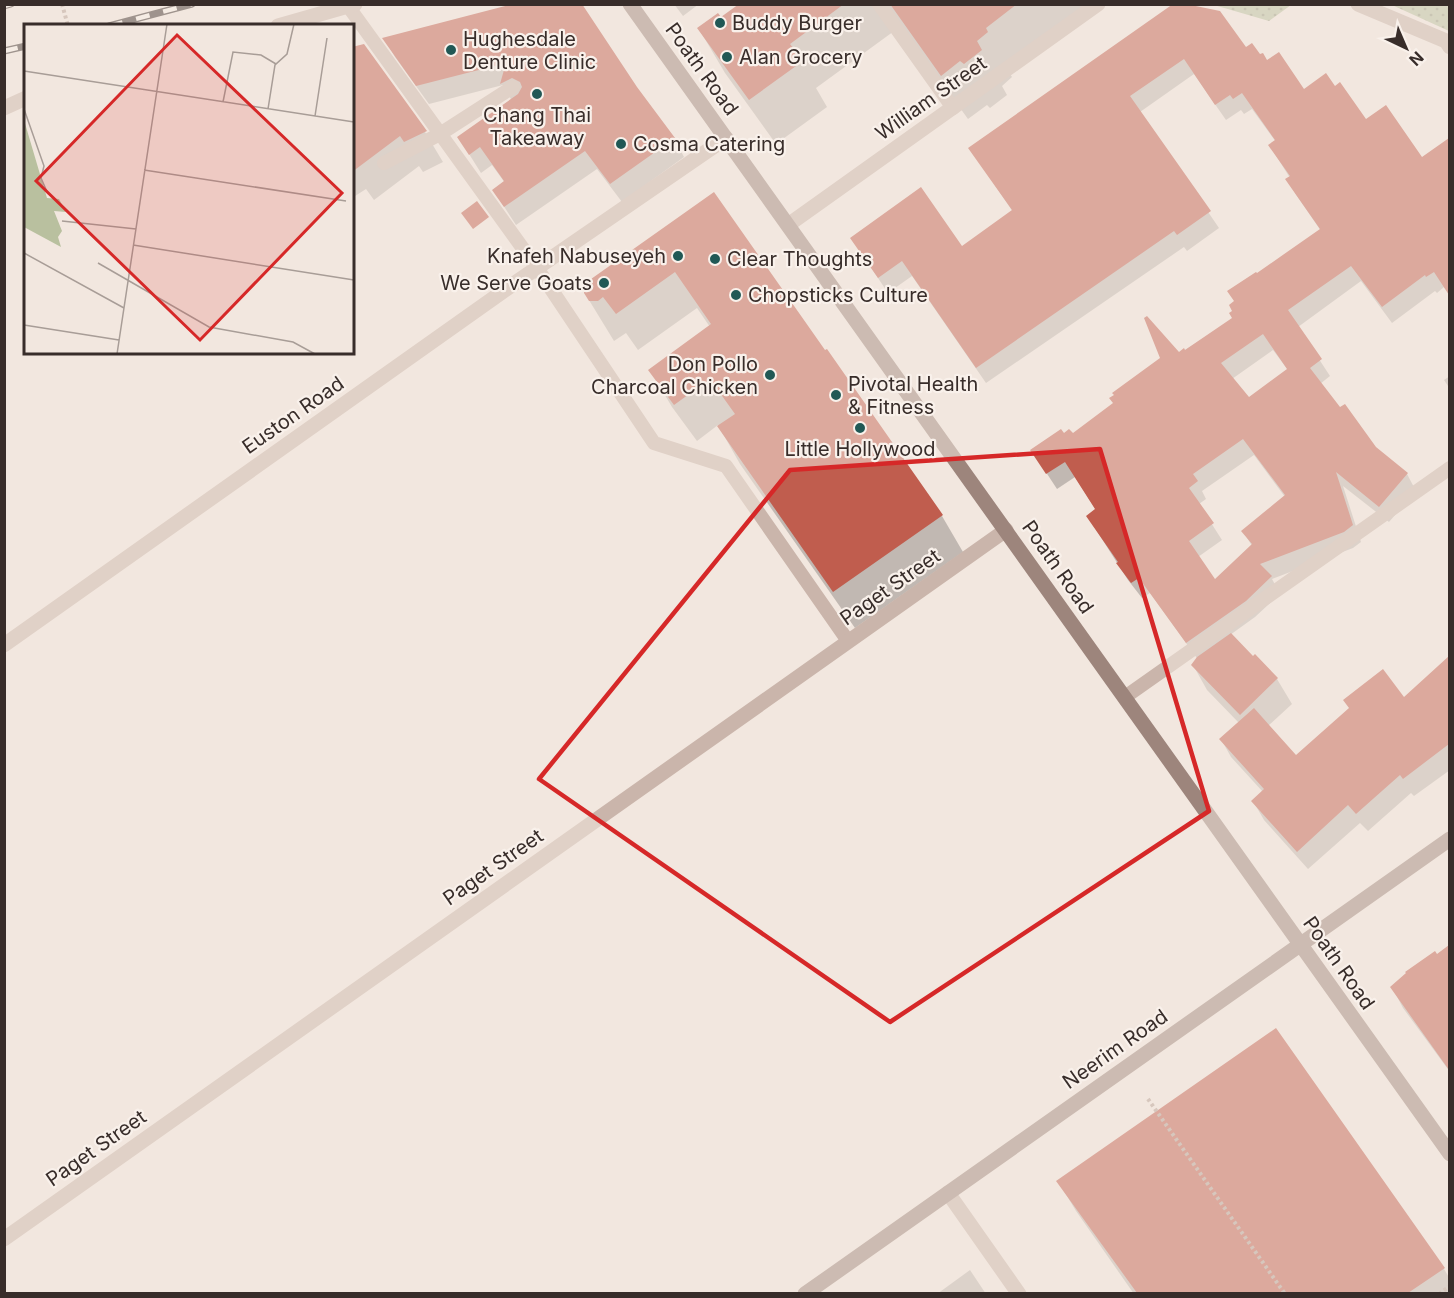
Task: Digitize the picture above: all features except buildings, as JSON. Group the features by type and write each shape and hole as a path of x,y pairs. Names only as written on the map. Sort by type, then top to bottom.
{"street":[{"name":"Poath Road","path":"630,4 1449,1154"},
{"name":"William Street","path":"788,225 1098,4"},
{"path":"1358,4 1446,41 1449,46"},
{"path":"285,24 352,5"},
{"path":"4,108 24,99"},
{"name":"Euston Road","path":"4,645 537,268 726,138"},
{"name":"Paget Street","path":"4,1239 1006,530"},
{"name":"Neerim Road","path":"805,1293 1449,839"},
{"path":"948,1193 1019,1293"}],"lane":[{"path":"879,4 953,108"},
{"path":"352,5 440,134 537,268 654,443 726,466 848,641"},
{"path":"384,163 440,134 513,87"},
{"path":"1125,697 1449,468"}],"path":[{"path":"62,4 67,24"},
{"path":"1148,1099 1285,1293"},
{"path":"1439,1293 1449,1286"}],"highlighted area":[{"path":"1100,449 1209,811 890,1022 539,779 790,470"}],"green space":[{"path":"1214,5 1291,5 1269,21"},
{"path":"1392,5 1449,5 1449,31"}],"railway":[{"path":"4,6 11,4"},
{"path":"117,24 192,4"},
{"path":"4,51 24,46"}],"place":[{"name":"Buddy Burger","path":"720,23"},
{"name":"Hughesdale Denture Clinic","path":"451,50"},
{"name":"Alan Grocery","path":"727,57"},
{"name":"Chang Thai Takeaway","path":"537,94"},
{"name":"Cosma Catering","path":"621,144"},
{"name":"Knafeh Nabuseyeh","path":"678,256"},
{"name":"Clear Thoughts","path":"715,259"},
{"name":"We Serve Goats","path":"604,283"},
{"name":"Chopsticks Culture","path":"736,295"},
{"name":"Don Pollo Charcoal Chicken","path":"770,375"},
{"name":"Pivotal Health & Fitness","path":"836,395"},
{"name":"Little Hollywood","path":"860,428"}]}
